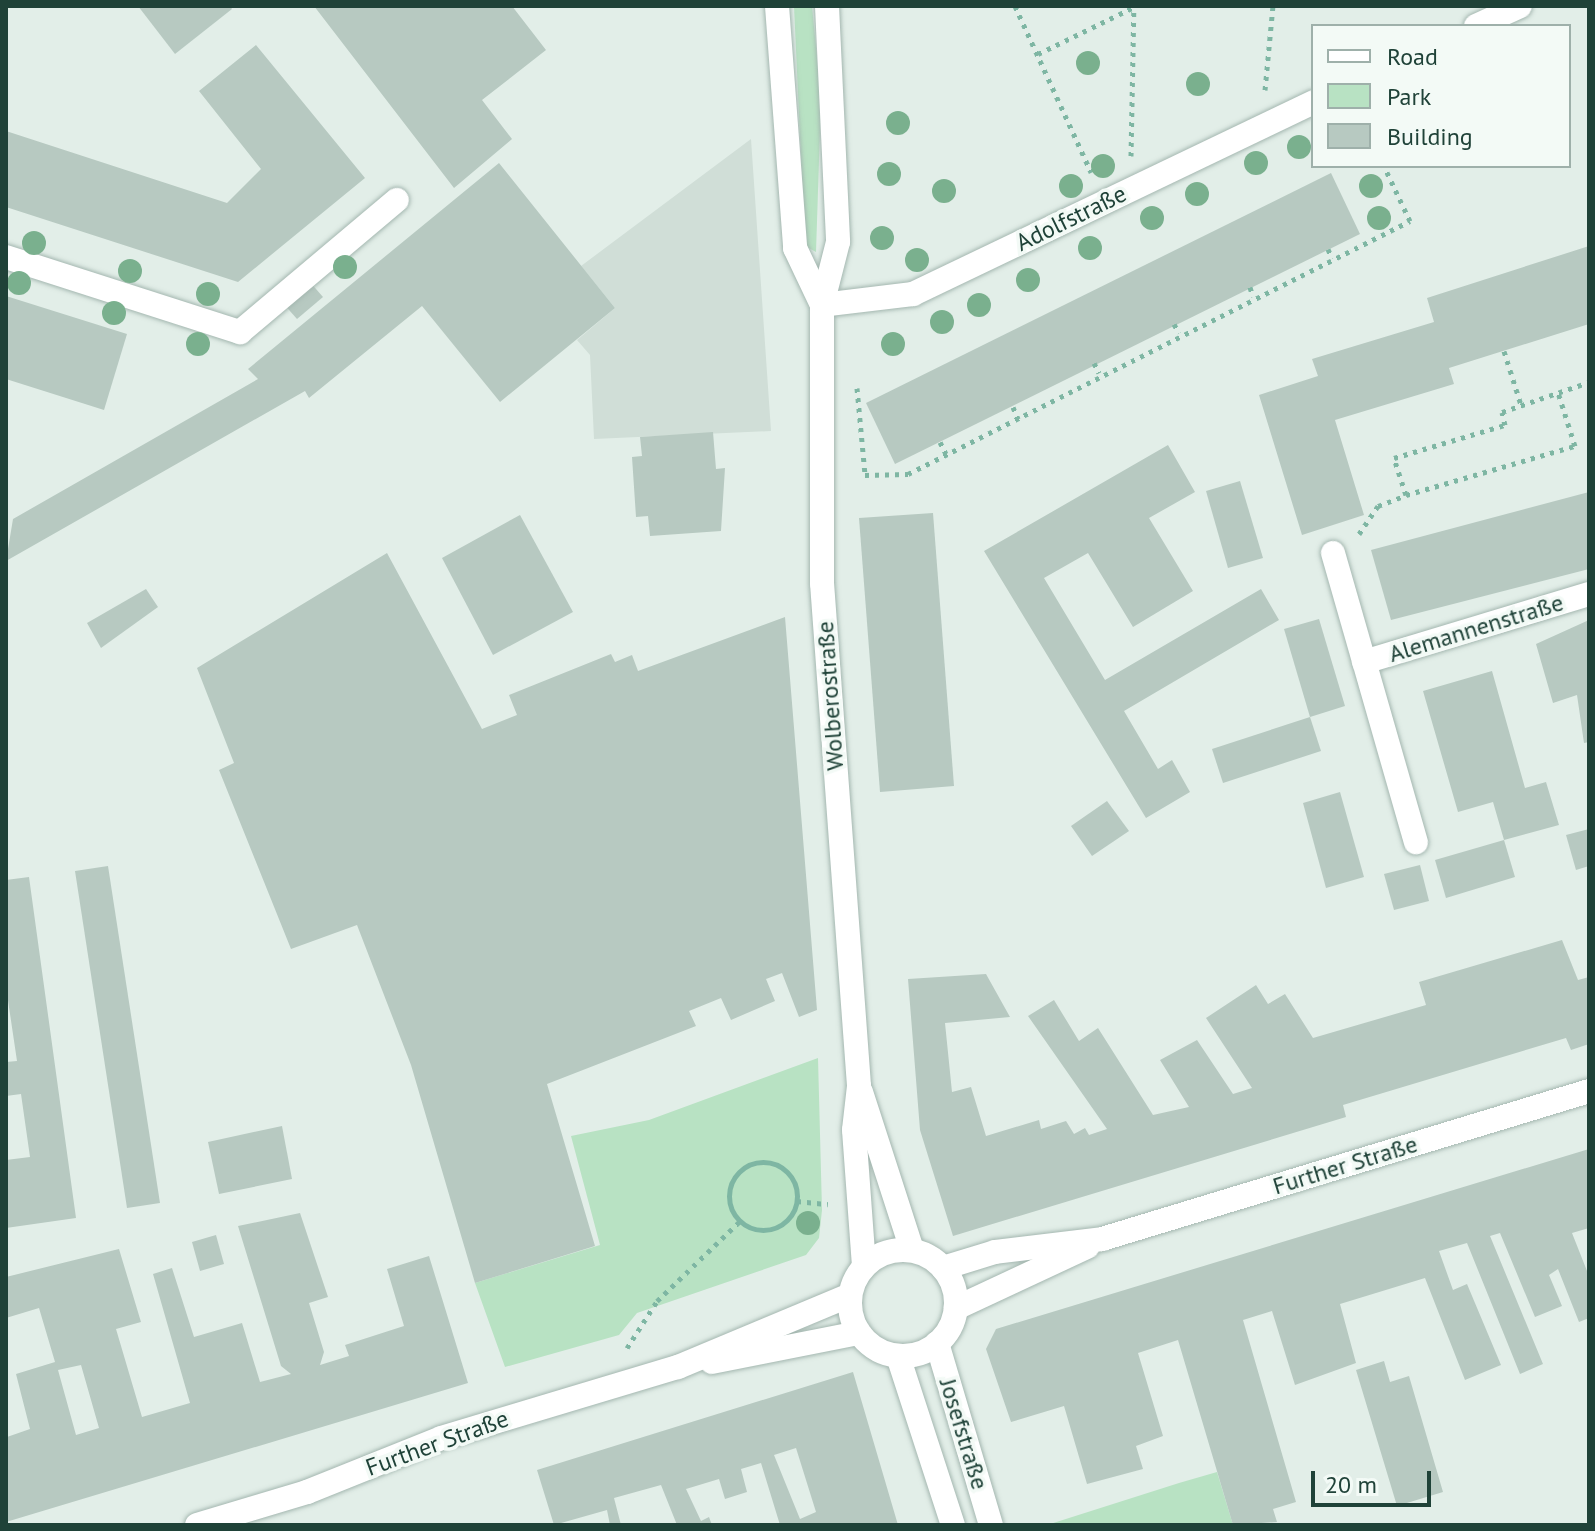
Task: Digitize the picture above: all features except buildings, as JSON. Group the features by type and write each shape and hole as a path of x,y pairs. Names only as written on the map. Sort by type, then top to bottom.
{"street":[{"name":"Wolberostraße","path":"777,6 795,248 822,305"},
{"name":"Wolberostraße","path":"827,6 838,242 822,305 822,583 859,1086 854,1130 864,1267"},
{"path":"1480,24 1520,6"},
{"name":"Adolfstraße","path":"822,305 895,301 1311,103"},
{"path":"6,257 240,332 397,200"},
{"name":"Alemannenstraße","path":"1343,548 1364,662 1416,842"},
{"name":"Alemannenstraße","path":"1364,662 1589,594"},
{"name":"Wolberostraße","path":"859,1086 912,1250"},
{"name":"Further Straße","path":"956,1308 1102,1239 1589,1091"},
{"name":"Further Straße","path":"943,1268 995,1252 1102,1239"},
{"path":"912,1250 943,1268 956,1308 937,1343 898,1356 859,1333 850,1295 864,1267 886,1252 912,1250"},
{"name":"Further Straße","path":"678,1367 850,1295"},
{"name":"Further Straße","path":"197,1525 678,1367 859,1333"},
{"name":"Josefstraße","path":"937,1343 991,1525"},
{"name":"Josefstraße","path":"898,1356 953,1525"}],"path":[{"path":"1015,6 1105,202"},
{"path":"1261,127 1273,6"},
{"path":"1038,54 1134,7 1131,189"},
{"path":"821,379 857,379 865,475 908,474 1018,419 1099,373 1410,221 1385,168"},
{"path":"1328,249 1332,258"},
{"path":"1250,287 1253,297"},
{"path":"1174,324 1179,333"},
{"path":"1504,351 1521,405"},
{"path":"1094,363 1099,373"},
{"path":"1406,495 1394,458 1505,425 1502,412 1589,382"},
{"path":"1343,548 1378,506 1575,446 1558,392"},
{"path":"1013,407 1018,419"},
{"path":"940,442 946,454"},
{"path":"760,1162 784,1169 797,1201 790,1218 773,1229 740,1221 730,1187 741,1170 760,1162"},
{"path":"601,1390 657,1301 740,1221"}],"shaded area":[{"path":"751,139 771,431 594,439 590,355 577,340 615,308 581,266"}],"green space":[{"path":"794,6 812,6 821,99 816,252 805,246"},
{"path":"818,1058 822,1210 819,1238 806,1255 637,1313 619,1335 505,1367 475,1283 600,1245 571,1136 649,1120"},
{"path":"1217,1472 1233,1525 1047,1525 1179,1483"}]}
